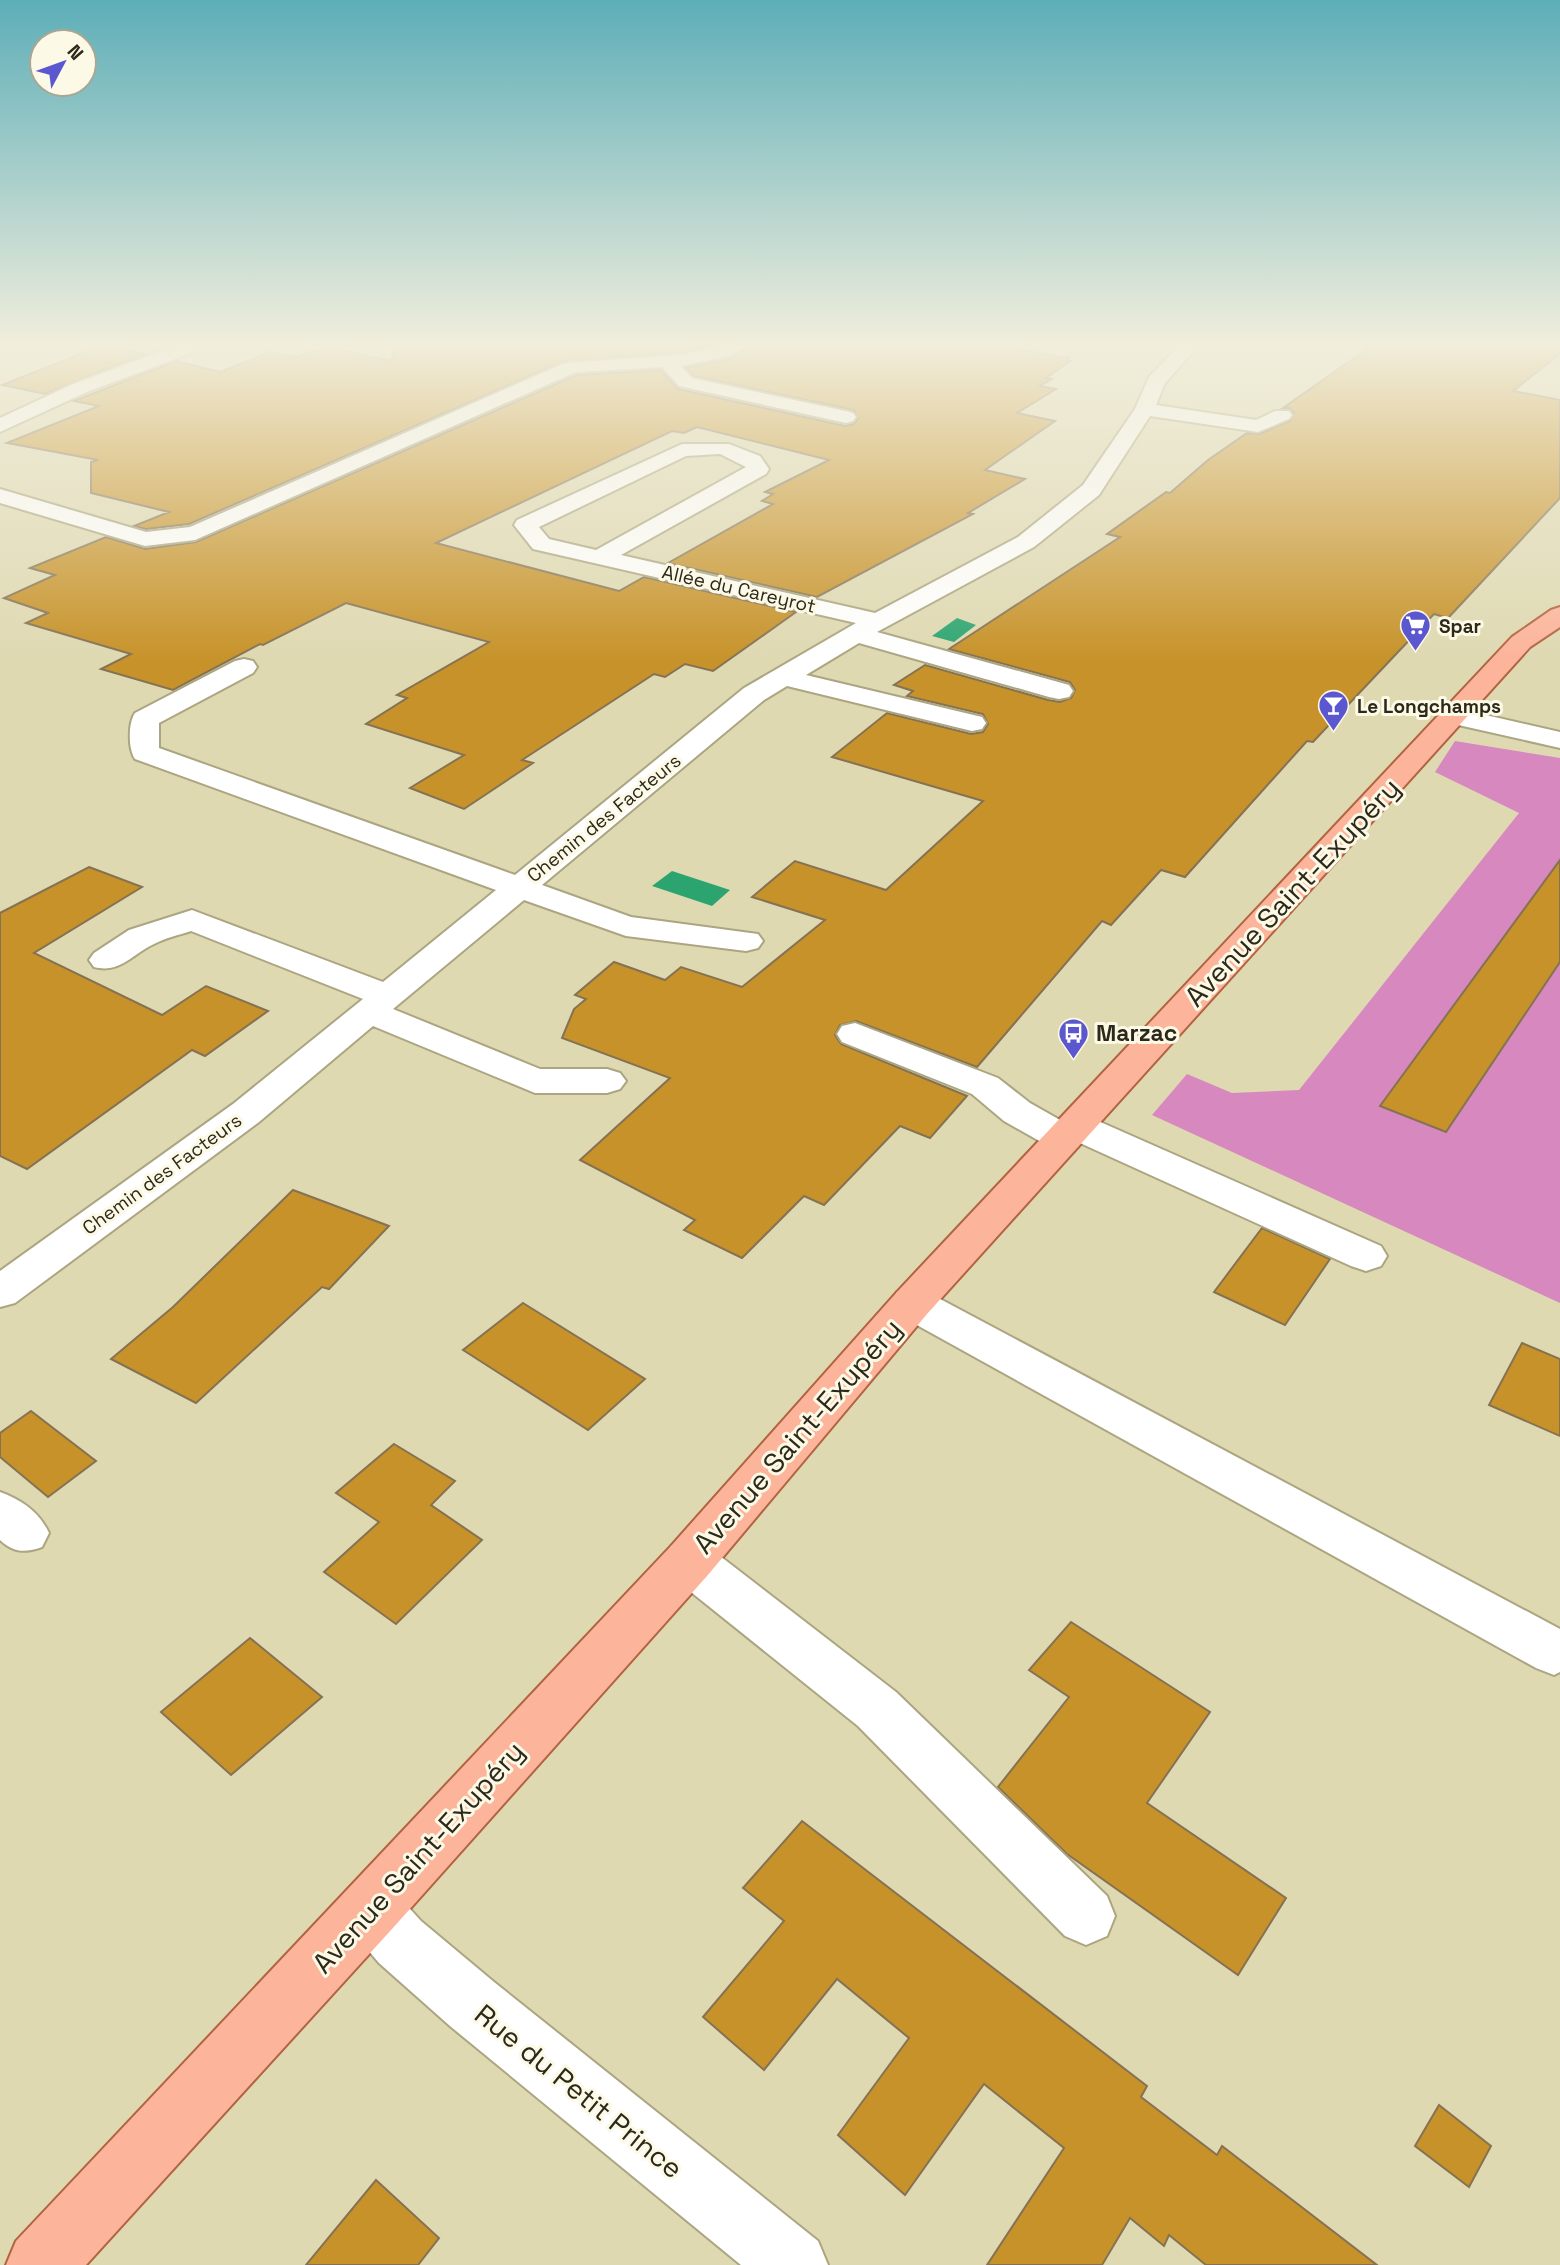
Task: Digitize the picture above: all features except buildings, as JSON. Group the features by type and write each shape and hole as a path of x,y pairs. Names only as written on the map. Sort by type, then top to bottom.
{"main road":[{"name":"Avenue Saint-Exupéry","path":"40,2265 689,1561 912,1303 1521,642 1560,615"}],"street":[{"path":"0,496 145,539 195,533 385,450"},
{"name":"Allée du Careyrot","path":"688,450 682,450 525,525 541,544 600,557 866,628 1059,691"},
{"name":"Allée du Careyrot","path":"600,557 758,469 753,460 726,450"},
{"name":"Chemin des Facteurs","path":"0,1292 246,1113 754,694 866,628 1026,542 1091,490 1118,450"},
{"path":"244,667 145,719 145,753 521,886 626,926 746,941"},
{"path":"782,677 972,723"},
{"path":"1455,716 1560,740"},
{"path":"106,960 141,937 192,920 378,1004 535,1081 607,1081"},
{"path":"855,1034 985,1086 1017,1112 1366,1256"},
{"path":"912,1303 1554,1652"},
{"path":"689,1561 877,1709 1086,1916"},
{"name":"Rue du Petit Prince","path":"371,1909 400,1942 472,2004 794,2265"}],"shaded area":[{"path":"957,618 976,625 954,642 932,636"},
{"path":"1455,741 1560,758 1560,1303 1152,1115 1187,1074 1232,1093 1299,1090 1519,813 1435,772"},
{"path":"672,871 730,890 712,906 652,886"}],"place":[{"name":"Spar","path":"1416,653"},
{"name":"Le Longchamps","path":"1334,733"},
{"name":"Marzac","path":"1073,1060"}]}
